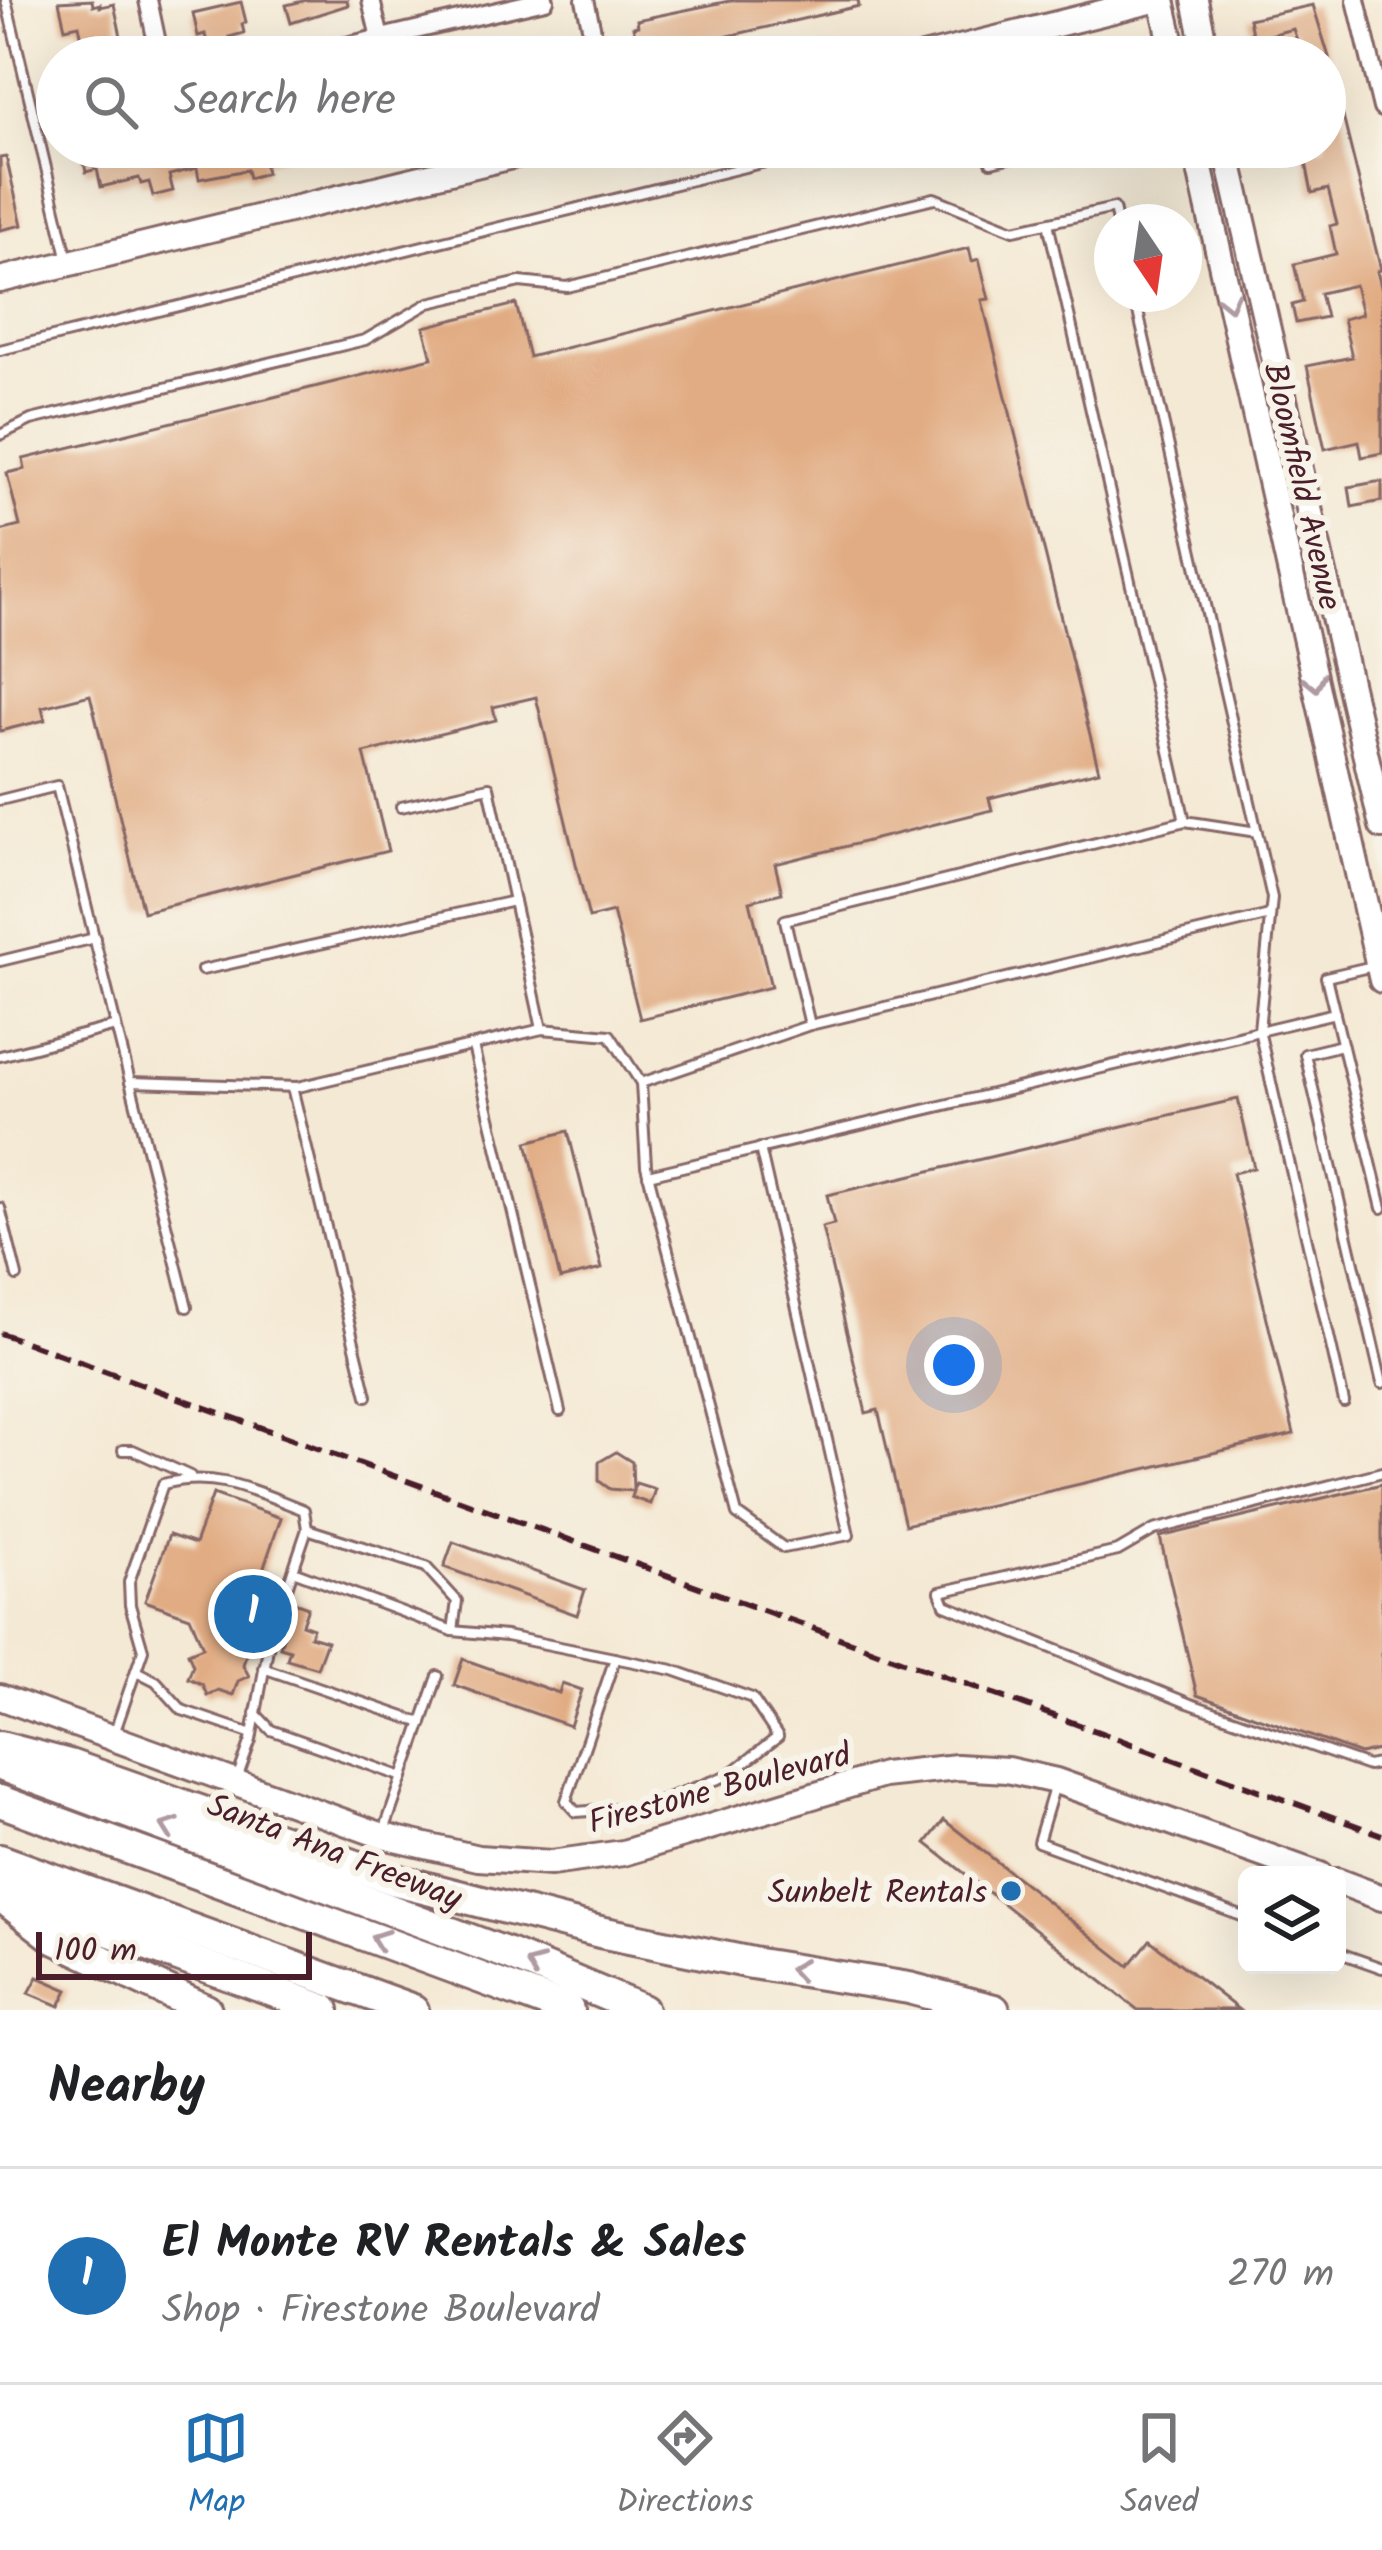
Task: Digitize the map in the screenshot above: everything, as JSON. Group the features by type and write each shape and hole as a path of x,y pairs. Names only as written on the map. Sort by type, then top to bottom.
{"highway":[{"path":"0,1747 69,1765 396,1880 600,1932 910,1988 994,2010"},
{"name":"Santa Ana Freeway","path":"0,1764 511,1955 642,2010"},
{"path":"0,1801 568,2010"},
{"path":"0,1860 413,2010"},
{"path":"0,1892 56,1939 206,2010"},
{"path":"0,1892 324,2010"}],"main road":[{"path":"1048,36 1158,0 1168,36"},
{"path":"1196,0 1203,36"},
{"path":"0,280 463,168"},
{"name":"Bloomfield Avenue","path":"1200,168 1381,969"},
{"name":"Bloomfield Avenue","path":"1231,168 1382,826"},
{"name":"Firestone Boulevard","path":"0,1697 383,1836 478,1858 551,1863 623,1853 884,1775 957,1767 1056,1780 1294,1866"},
{"path":"1346,1884 1382,1898"}],"street":[{"path":"148,0 156,36"},
{"path":"371,0 380,36"},
{"path":"389,36 544,0"},
{"path":"585,0 593,36"},
{"path":"1356,0 1382,108"}],"lane":[{"path":"6,0 36,128"},
{"path":"45,168 68,264"},
{"path":"0,350 741,168"},
{"path":"0,436 31,420 364,340 429,304 520,281 567,287 934,198 1014,230 1094,213"},
{"path":"1048,223 1185,820"},
{"path":"1138,312 1272,898 1259,1030 1344,1402"},
{"path":"0,800 57,786 187,1307"},
{"path":"401,807 489,787 542,1029"},
{"path":"810,1024 785,920 1185,820 1257,832"},
{"path":"202,970 514,901"},
{"path":"641,1083 810,1024 1270,914"},
{"path":"0,962 94,938"},
{"path":"1381,969 1326,977 1382,1208"},
{"path":"648,1175 1335,1013"},
{"path":"0,1056 116,1026"},
{"path":"130,1082 292,1087 542,1029 610,1035 641,1083 648,1175 737,1514 784,1548 849,1535 760,1148"},
{"path":"1342,1045 1305,1054 1382,1383"},
{"path":"473,1046 560,1411"},
{"path":"292,1087 367,1396"},
{"path":"0,1208 16,1276"},
{"path":"123,1450 133,1450 191,1477 228,1481 304,1510 307,1528 276,1621"},
{"path":"1382,1472 1154,1530 1118,1552 940,1592 945,1605 1188,1703 1368,1766 1382,1763"},
{"path":"113,1738 143,1650 130,1605 129,1582 163,1484 191,1477"},
{"path":"307,1528 426,1567 457,1601 453,1631"},
{"path":"293,1571 453,1631 506,1636 615,1658 673,1670 752,1698 778,1737 729,1775 643,1807 575,1812 566,1801 615,1658"},
{"path":"236,1783 252,1734 268,1643"},
{"path":"263,1668 422,1723"},
{"path":"136,1671 156,1681 182,1710 252,1734"},
{"path":"383,1836 438,1676"},
{"path":"255,1713 272,1730 403,1778"},
{"path":"1056,1780 1037,1842 1238,1915"},
{"path":"1346,1955 1382,1968"}],"building":[{"path":"347,0 348,5 291,23 286,5"},
{"path":"734,0 858,0 859,6 728,36 635,36 637,20"},
{"path":"59,2 114,4 121,36 81,36 79,25 65,28"},
{"path":"241,2 244,33 198,36 193,13"},
{"path":"1313,5 1323,36 1296,36 1293,29 1252,36 1249,19"},
{"path":"1346,129 1381,270 1377,271 1382,291 1382,453 1362,457 1359,441 1325,449 1307,366 1352,357 1343,319 1362,314 1355,285 1320,293 1326,317 1296,323 1292,305 1303,302 1294,264 1336,254 1330,226 1337,224 1328,189 1312,193 1307,168 1346,168"},
{"path":"6,157 22,225 0,230 0,158"},
{"path":"85,168 197,168 169,175 173,191 153,196 149,182 141,184 139,178 101,187 97,169 86,172"},
{"path":"197,168 265,168 266,173 249,178 247,170 199,179"},
{"path":"969,248 972,261 979,259 989,299 982,300 1099,771 989,798 992,810 775,864 782,893 750,901 771,987 640,1019 613,912 589,918 536,697 493,707 496,720 364,753 388,851 143,912 90,695 42,707 45,720 0,731 0,531 20,526 7,473 25,469 23,459 432,358 424,327 516,304 529,357"},
{"path":"1382,482 1382,501 1352,507 1349,487"},
{"path":"1238,1099 1254,1168 1233,1173 1294,1434 905,1525 878,1410 866,1413 822,1227 834,1224 827,1195"},
{"path":"568,1131 602,1269 560,1279 527,1142"},
{"path":"616,1452 632,1462 633,1489 636,1483 655,1489 650,1504 631,1497 633,1491 610,1489 599,1481 599,1462"},
{"path":"1382,1484 1382,1749 1360,1754 1197,1695 1160,1537"},
{"path":"213,1494 281,1518 259,1581 270,1585 243,1665 249,1676 238,1681 233,1695 218,1690 207,1695 202,1684 188,1678 193,1665 188,1653 203,1647 190,1617 145,1601 169,1535 195,1544"},
{"path":"453,1542 585,1590 577,1615 444,1567"},
{"path":"294,1602 308,1607 302,1624 313,1628 310,1636 327,1641 317,1668 287,1659 290,1650 280,1647"},
{"path":"463,1659 559,1693 562,1683 582,1690 570,1726 454,1685"},
{"name":"Sunbelt Rentals","path":"944,1820 1129,1966 1150,1940 1239,2010 1138,2010 926,1843"},
{"path":"38,1977 68,1990 60,2006 29,1993"}],"railway":[{"path":"0,1333 1382,1835"}],"place":[{"name":"El Monte RV Rentals & Sales","path":"253,1614"},
{"name":"Sunbelt Rentals","path":"1011,1891"}]}
